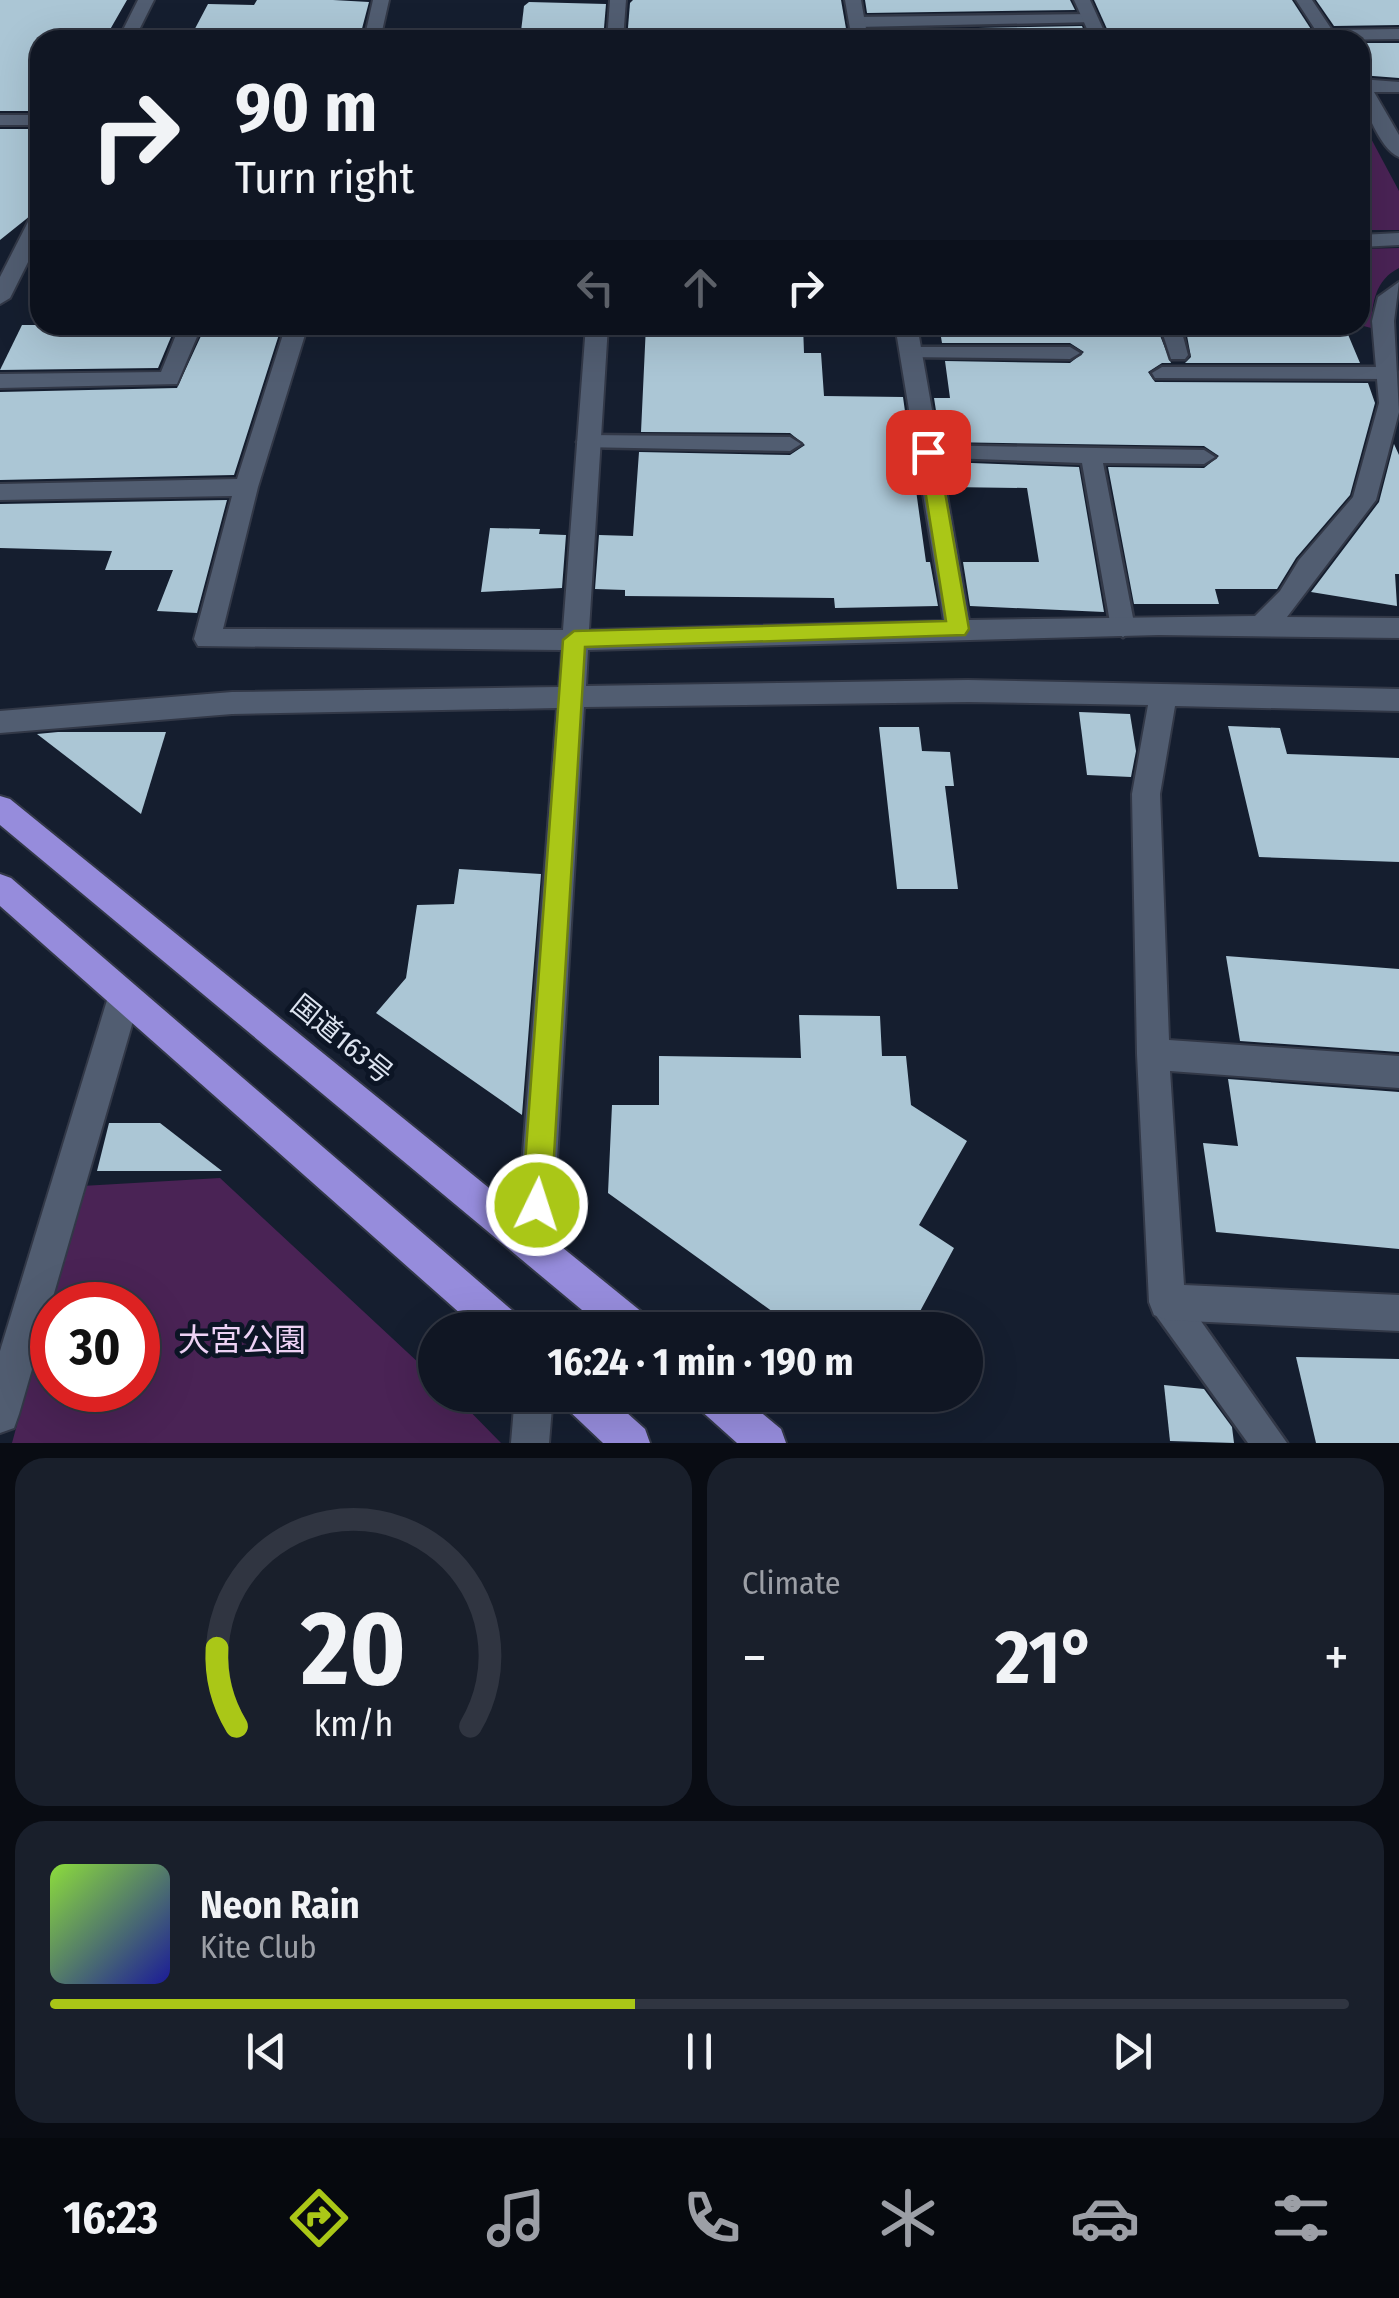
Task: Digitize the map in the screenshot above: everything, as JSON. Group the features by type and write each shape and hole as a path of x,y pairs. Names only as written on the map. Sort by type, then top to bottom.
{"highway":[{"name":"国道163号","path":"0,808 614,1312"},
{"path":"0,887 486,1312"},
{"path":"597,1412 631,1443"},
{"path":"731,1412 767,1443"}],"street":[{"path":"131,30 146,0"},
{"path":"374,30 382,0"},
{"path":"616,30 618,0"},
{"path":"853,0 858,30"},
{"path":"1082,0 1095,30"},
{"path":"1304,0 1324,30"},
{"path":"1370,36 1399,34"},
{"path":"1370,85 1399,87"},
{"path":"1370,114 1399,151"},
{"path":"0,120 30,120"},
{"path":"1370,240 1399,239"},
{"path":"0,251 30,251"},
{"path":"0,298 30,254"},
{"path":"1261,627 1289,598 1308,566 1364,500 1390,403 1382,321 1388,297 1399,288"},
{"path":"0,382 169,379 186,335"},
{"path":"294,335 246,487 207,640 574,640 958,629 1399,628"},
{"path":"534,1244 596,335"},
{"path":"908,335 958,629"},
{"path":"0,492 246,487"},
{"path":"0,722 232,703 570,696 968,691 1399,700"},
{"path":"1163,696 1146,794 1153,1054 1167,1302 1399,1313"},
{"path":"0,1414 124,996"},
{"path":"1153,1054 1399,1072"},
{"path":"530,1443 533,1412"}],"lane":[{"path":"857,22 1090,19"},
{"path":"1173,335 1178,354"},
{"path":"911,353 1070,352"},
{"path":"1162,372 1387,373"},
{"path":"588,442 790,444"},
{"path":"928,452 1204,457"},
{"path":"1090,456 1123,628"},
{"path":"1167,1302 1269,1443"}],"green space":[{"path":"1370,137 1399,191 1399,230 1370,230"},
{"path":"1399,248 1399,268 1376,293 1371,328 1370,328 1370,249"},
{"name":"大宮公園","path":"220,1178 418,1362 418,1412 471,1412 501,1443 12,1443 30,1377 30,1412 160,1412 160,1282 56,1282 82,1186"}],"building":[{"path":"0,0 127,0 110,30 30,30 30,108 28,111 0,111"},
{"path":"257,0 369,2 362,30 194,30 208,4 254,5"},
{"path":"841,0 846,30 628,30 630,3"},
{"path":"865,0 1070,0 1075,10 867,13"},
{"path":"1094,0 1292,0 1312,30 1108,30"},
{"path":"1316,0 1399,0 1399,25 1334,26"},
{"path":"529,2 606,4 604,30 521,30 524,6"},
{"path":"1082,26 1084,30 870,30"},
{"path":"1370,43 1399,43 1399,78 1370,76"},
{"path":"0,129 30,129 30,216 0,240"},
{"path":"22,325 30,325 30,335 172,335 158,368 0,370"},
{"path":"201,335 279,335 234,475 0,480 0,392 177,388"},
{"path":"646,335 803,335 804,353 821,353 824,396 903,397 926,562 930,562 938,606 835,608 834,598 625,596 625,590 595,589 599,535 633,536 639,452 790,455 805,445 790,433 641,432"},
{"path":"941,335 1160,335 1171,363 1162,363 1148,372 1155,382 1368,383 1375,403 1350,495 1296,558 1277,589 1215,589 1219,604 1134,604 1108,467 1204,468 1219,456 1204,446 941,442 934,398 950,398 945,361 1070,363 1084,352 1070,343 942,343"},
{"path":"1187,335 1348,335 1360,363 1185,363 1191,357"},
{"path":"1394,444 1399,455 1397,606 1311,592 1379,502"},
{"path":"945,462 1079,467 1104,612 970,606 963,562 1039,562 1027,488 949,487"},
{"path":"227,500 197,613 157,611 173,570 105,570 112,551 0,548 0,504"},
{"path":"490,528 540,529 539,534 566,535 562,588 481,592"},
{"path":"1079,712 1130,714 1136,751 1131,777 1087,775"},
{"path":"1228,726 1280,728 1287,754 1399,758 1399,862 1259,857"},
{"path":"879,727 919,727 922,751 950,752 954,786 945,786 958,889 897,889"},
{"path":"166,732 141,814 37,734"},
{"path":"459,869 541,874 522,1115 376,1013 406,978 417,905 454,904"},
{"path":"1226,956 1399,969 1399,1052 1240,1041"},
{"path":"799,1015 880,1016 882,1056 906,1056 911,1105 967,1141 919,1225 954,1248 920,1312 773,1312 608,1193 612,1105 659,1105 659,1056 801,1058"},
{"path":"1228,1079 1399,1092 1399,1249 1216,1232 1203,1143 1238,1146"},
{"path":"109,1123 160,1123 222,1171 97,1171"},
{"path":"1296,1357 1399,1359 1399,1443 1316,1443"},
{"path":"1164,1385 1204,1389 1232,1427 1234,1443 1170,1441"}],"route":[{"path":"537,1205 574,640 958,629 928,452"}]}
